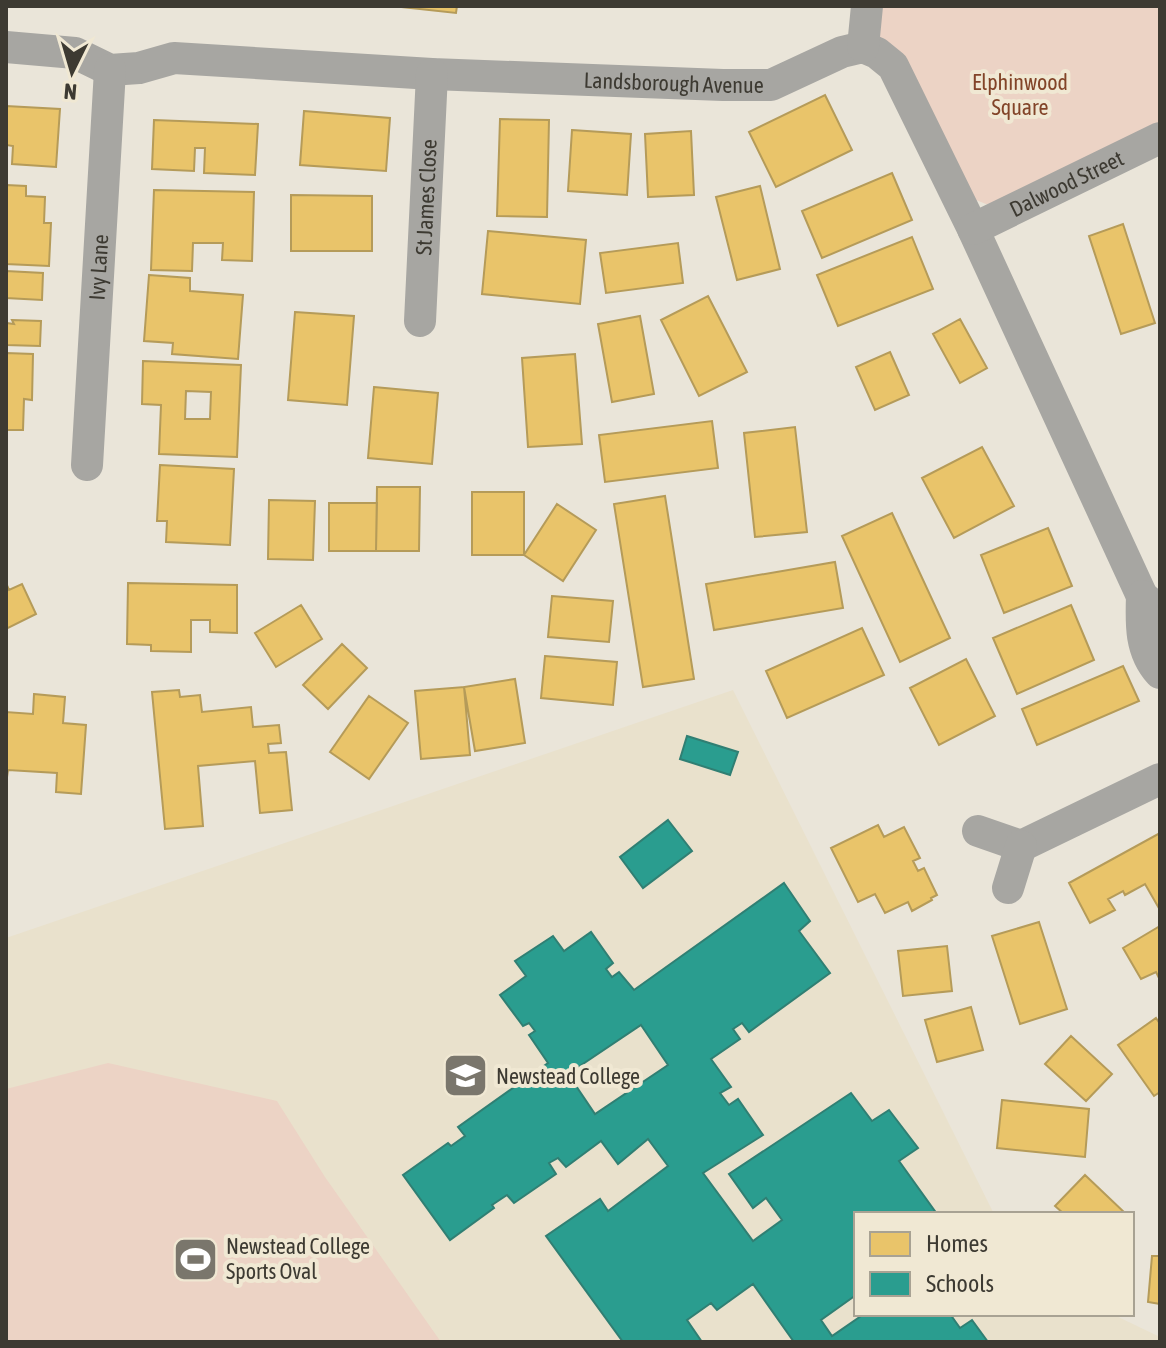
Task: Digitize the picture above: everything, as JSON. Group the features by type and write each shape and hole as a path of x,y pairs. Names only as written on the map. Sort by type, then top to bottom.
{"street":[{"path":"867,6 863,47 877,53 893,66 973,229 1151,606 1144,646 1160,673"},
{"path":"6,47 75,53 110,70"},
{"name":"Landsborough Avenue","path":"110,70 139,68 174,58 432,74 771,85 842,52 863,47"},
{"name":"Ivy Lane","path":"87,465 110,70"},
{"name":"St James Close","path":"420,321 432,74"},
{"name":"Dalwood Street","path":"973,229 1160,138"},
{"path":"978,831 1021,846 1160,779"},
{"path":"1008,888 1021,846"}],"shaded area":[{"name":"Newstead College","path":"733,690 993,1212 854,1212 854,1316 1116,1316 1160,1337 1160,1342 6,1342 6,938"}],"green space":[{"name":"Elphinwood Square","path":"878,6 1160,6 1160,126 997,203 986,204 976,200 878,35"},
{"name":"Newstead College Sports Oval","path":"108,1063 277,1101 325,1177 441,1342 6,1342 6,1089"}],"building: Homes":[{"path":"392,6 457,6 456,13"},
{"path":"825,95 852,150 776,187 749,132"},
{"path":"6,106 60,109 56,167 12,164 13,146 6,145"},
{"path":"304,111 390,118 386,171 300,165"},
{"path":"500,119 549,120 547,217 497,216"},
{"path":"154,120 258,124 255,175 204,173 205,148 195,148 194,171 152,169"},
{"path":"572,130 631,134 627,195 568,191"},
{"path":"691,131 694,195 648,197 645,134"},
{"path":"892,173 912,220 822,258 802,211"},
{"path":"6,185 26,186 26,196 45,197 44,223 51,223 49,266 6,264"},
{"path":"760,186 780,269 737,280 716,197"},
{"path":"154,190 254,192 252,261 222,260 223,243 193,243 192,271 151,270"},
{"path":"291,195 372,196 372,251 291,251"},
{"path":"1123,224 1155,323 1121,334 1089,236"},
{"path":"488,231 586,240 580,304 482,294"},
{"path":"912,237 933,289 838,326 817,275"},
{"path":"678,243 683,283 606,293 600,253"},
{"path":"6,271 43,273 42,300 6,298"},
{"path":"149,275 190,278 190,291 243,295 238,359 172,354 173,343 144,341"},
{"path":"708,296 747,372 699,396 661,320"},
{"path":"295,312 354,316 347,405 288,400"},
{"path":"640,316 654,394 612,402 598,324"},
{"path":"960,319 987,368 960,383 933,334"},
{"path":"12,320 41,321 40,346 6,345 6,323 14,324"},
{"path":"890,352 909,395 875,410 856,367"},
{"path":"6,353 33,354 32,400 24,399 23,430 6,430"},
{"path":"575,354 582,444 528,447 522,358"},
{"path":"143,361 241,365 237,457 159,454 161,405 142,404","holes":["186,391 211,392 210,419 185,419"]},
{"path":"374,387 438,393 432,464 368,458"},
{"path":"712,421 718,468 605,482 599,435"},
{"path":"795,427 807,532 755,537 744,433"},
{"path":"982,447 1014,506 954,538 922,478"},
{"path":"160,465 234,469 230,545 166,542 167,521 157,521"},
{"path":"377,487 420,487 419,551 376,551"},
{"path":"472,492 524,492 524,555 472,555"},
{"path":"665,496 694,679 643,687 614,504"},
{"path":"269,500 315,501 313,560 268,559"},
{"path":"329,503 377,503 376,551 329,551"},
{"path":"557,504 596,530 563,581 524,555"},
{"path":"892,513 950,638 900,662 842,536"},
{"path":"1048,528 1072,586 1004,613 981,555"},
{"path":"835,562 843,608 714,630 706,584"},
{"path":"6,583 9,590 22,584 36,614 6,629"},
{"path":"128,583 237,585 237,633 210,632 210,620 191,620 191,652 151,651 151,645 127,644"},
{"path":"552,596 613,601 609,642 548,637"},
{"path":"301,605 322,639 276,667 255,633"},
{"path":"1071,605 1094,660 1017,694 993,638"},
{"path":"862,628 884,675 787,718 766,671"},
{"path":"342,644 367,668 328,709 303,685"},
{"path":"545,656 617,662 613,705 541,698"},
{"path":"966,659 995,716 939,745 910,688"},
{"path":"1123,666 1139,701 1037,745 1022,709"},
{"path":"515,679 525,743 475,751 464,687"},
{"path":"464,687 470,755 421,759 415,691"},
{"path":"179,690 180,697 200,695 202,712 251,707 253,727 279,725 281,743 268,744 269,753 286,752 292,810 260,813 255,761 198,766 203,826 165,829 152,692"},
{"path":"34,694 65,697 63,723 86,725 81,794 56,792 57,773 8,770 6,784 6,712 33,714"},
{"path":"369,696 408,723 369,779 330,752"},
{"path":"878,825 884,837 904,827 920,858 913,861 918,871 924,868 937,895 912,911 908,902 885,913 875,894 858,902 831,848"},
{"path":"1160,833 1160,910 1145,884 1125,895 1123,891 1108,899 1115,910 1090,923 1069,883"},
{"path":"1039,922 1067,1009 1020,1024 992,936"},
{"path":"1160,926 1160,980 1156,972 1141,979 1123,948"},
{"path":"947,946 952,991 903,996 898,951"},
{"path":"971,1007 983,1050 937,1062 925,1020"},
{"path":"1156,1018 1160,1024 1160,1092 1154,1096 1118,1045"},
{"path":"1071,1036 1112,1074 1086,1101 1045,1064"},
{"path":"1002,1100 1089,1109 1085,1157 997,1148"},
{"path":"1085,1175 1124,1212 1062,1212 1055,1206"},
{"path":"1152,1256 1160,1256 1160,1304 1148,1302"}],"building: Schools":[{"path":"687,736 738,752 730,775 680,759"},
{"path":"668,820 692,851 643,888 620,857"},
{"path":"784,883 810,921 799,931 830,973 749,1032 742,1023 733,1029 740,1039 711,1059 731,1087 720,1093 729,1105 738,1099 763,1135 703,1173 753,1241 782,1220 766,1198 753,1208 729,1174 851,1093 872,1121 889,1110 918,1148 899,1161 936,1212 854,1212 854,1296 821,1320 832,1336 861,1316 951,1316 960,1328 972,1320 988,1342 794,1342 753,1284 717,1310 711,1303 687,1320 702,1342 623,1342 546,1236 600,1199 608,1211 668,1166 648,1139 618,1164 601,1141 566,1167 558,1158 549,1163 556,1174 514,1203 507,1195 450,1240 403,1175 448,1143 451,1146 465,1136 458,1127 548,1063 529,1035 535,1031 529,1023 523,1026 500,995 526,976 515,961 553,936 564,951 591,932 613,963 606,969 612,977 619,972 634,990","holes":["641,1025 668,1065 595,1114 568,1074"]}],"place":[{"name":"Newstead College","path":"465,1076"},
{"name":"Newstead College Sports Oval","path":"195,1259"}]}
